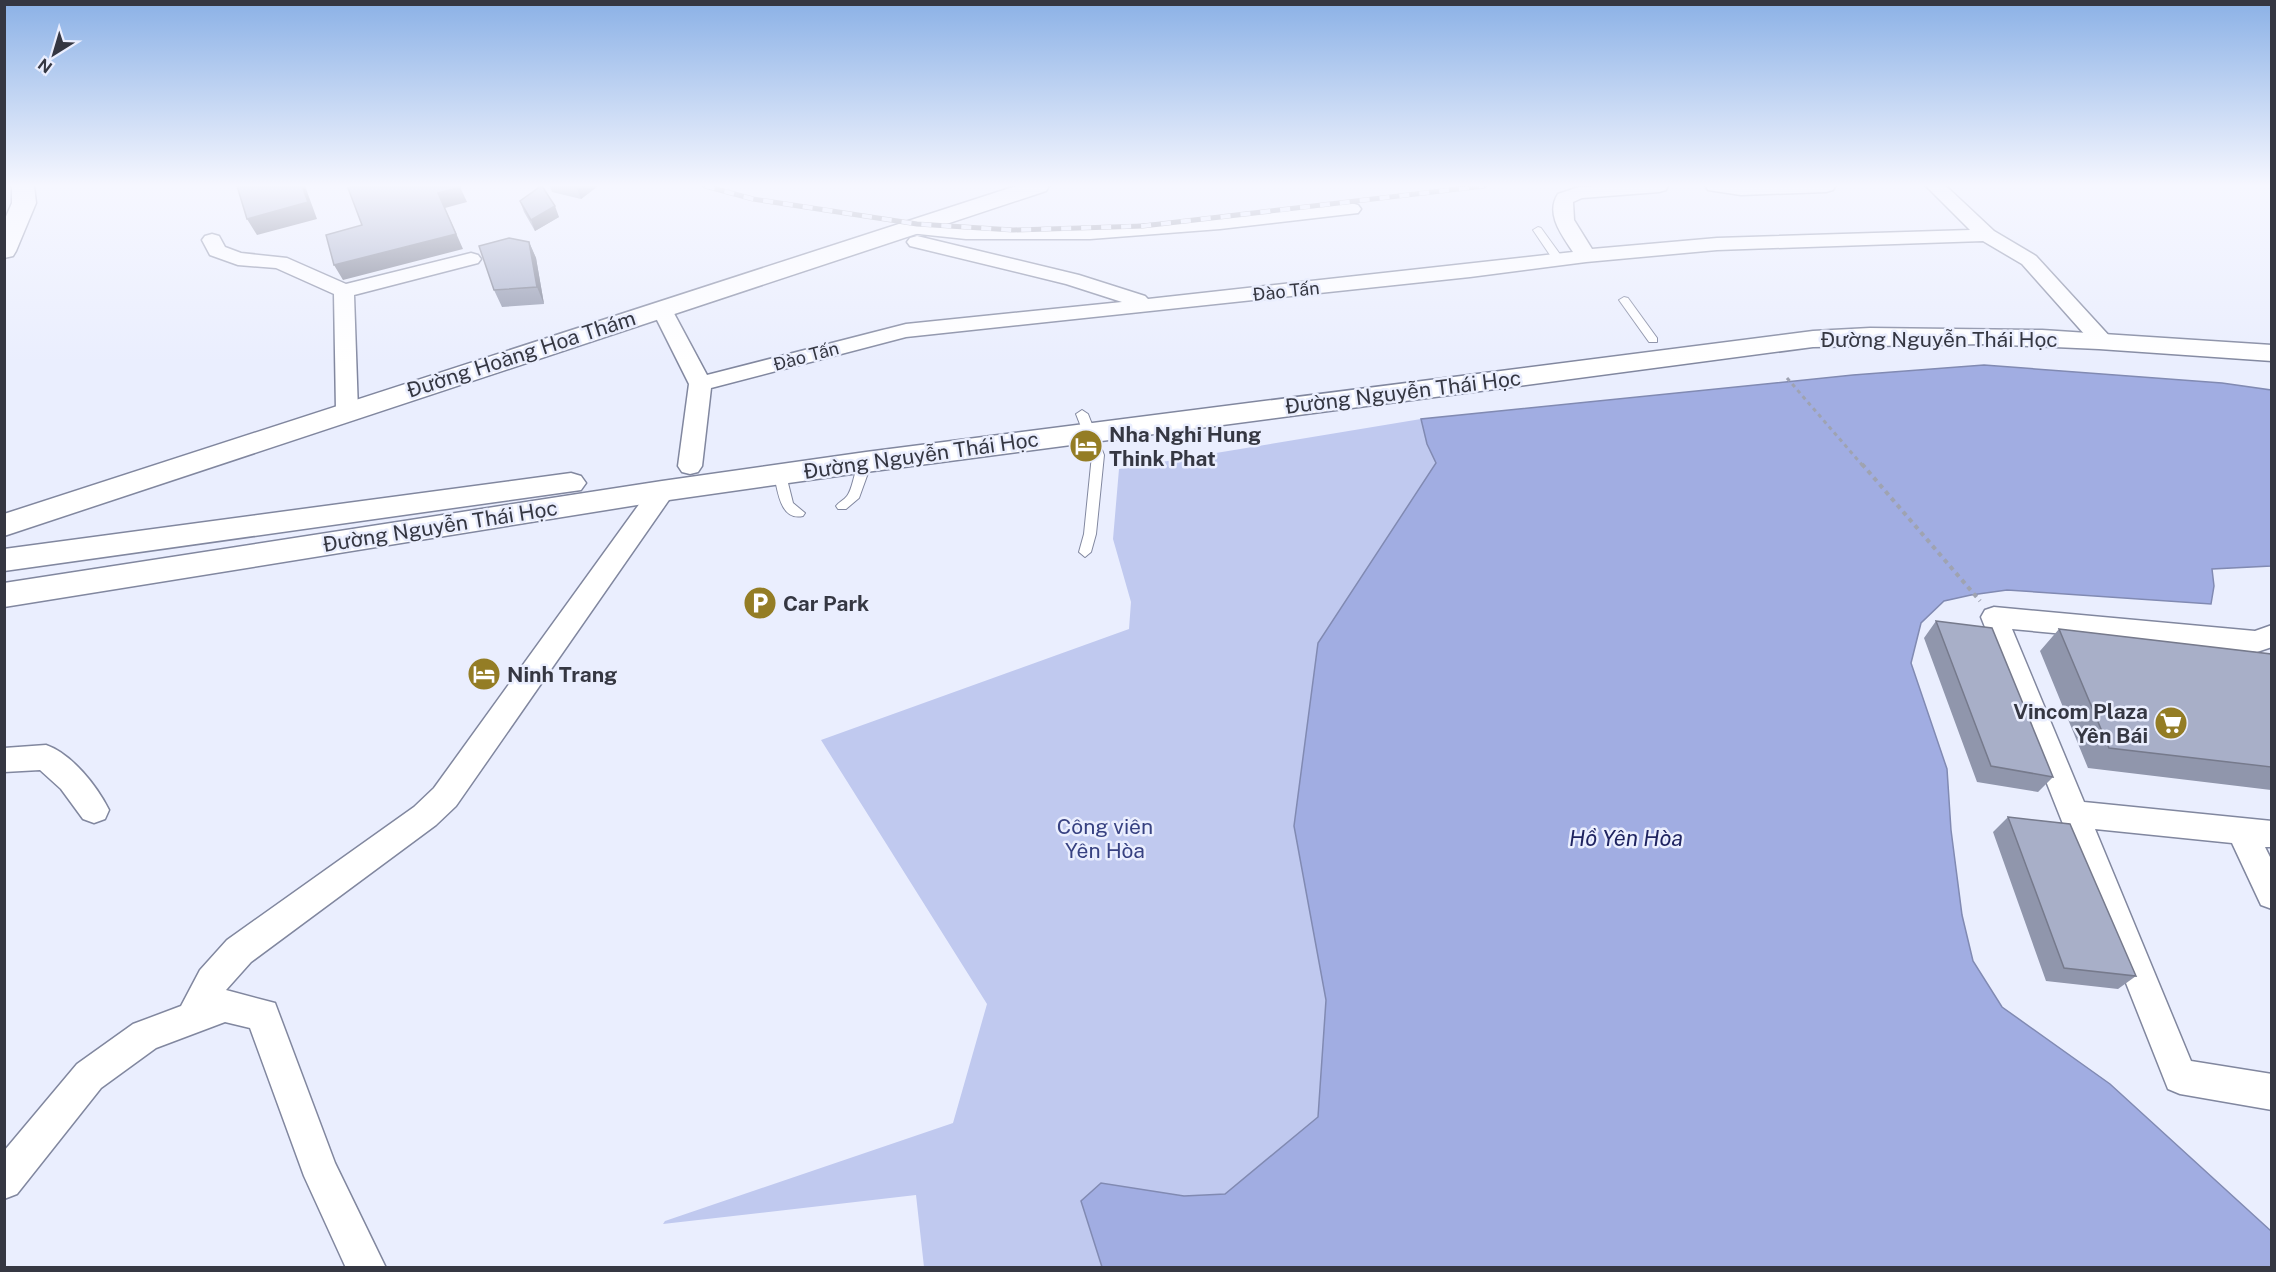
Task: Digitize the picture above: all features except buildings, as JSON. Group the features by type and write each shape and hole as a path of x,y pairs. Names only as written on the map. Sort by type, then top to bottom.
{"main road":[{"name":"Đường Hoàng Hoa Thám","path":"4,525 852,245"},
{"name":"Đường Nguyễn Thái Học","path":"4,595 662,490 866,462 1086,423 1653,340 1797,322 1874,318 1978,317 2271,353"},
{"name":"Đường Nguyễn Thái Học","path":"4,560 690,466 1813,339 1886,335 1989,335 2095,331 2271,337"}],"street":[{"path":"215,245 218,251 238,259 280,262 344,291 471,259"},
{"path":"935,245 948,251 1072,279 1148,303"},
{"path":"1580,245 1586,256"},
{"name":"Đào Tấn","path":"700,384 906,331 1148,303 1241,296 1558,259 1701,245"},
{"path":"2004,245 2029,260 2095,331"},
{"path":"344,291 347,411"},
{"path":"662,308 700,384 690,466"},
{"path":"193,1018 212,981 239,951 425,816 445,797 662,490"},
{"path":"2271,635 2257,642 1994,617 2180,1077 2271,1092"},
{"path":"4,760 46,757 70,780 94,810"},
{"path":"2074,814 2257,832 2271,895"},
{"path":"4,1181 89,1076 145,1035 225,1006 263,1015 289,1092 344,1225 367,1268"}],"lane":[{"path":"1549,245 1558,259"},
{"path":"1624,300 1653,340"},
{"path":"1085,552 1090,534 1098,454 1086,423"},
{"path":"842,506 853,498 866,462"},
{"path":"780,475 787,505 799,513"}],"path":[{"path":"1787,378 1994,617"}],"green space":[{"name":"Công viên Yên Hòa","path":"1421,419 1436,463 1318,643 1294,826 1326,1000 1318,1117 1225,1194 1184,1196 1101,1183 1081,1201 1102,1267 924,1267 916,1195 663,1224 665,1221 953,1123 987,1004 821,740 1129,629 1131,602 1113,539 1119,469"}],"water":[{"name":"Hồ Yên Hòa","path":"1984,365 2222,383 2271,390 2271,566 2212,569 2214,586 2211,604 2007,590 1944,601 1921,623 1911,663 1947,769 1951,830 1962,915 1973,961 2002,1007 2110,1084 2271,1231 2271,1267 1102,1267 1081,1201 1101,1183 1184,1196 1225,1194 1318,1117 1326,1000 1294,826 1318,643 1436,463 1427,444 1421,419 1853,375"}],"place":[{"name":"Nha Nghi Hung Think Phat","path":"1086,446"},
{"name":"Car Park","path":"760,603"},
{"name":"Ninh Trang","path":"484,674"},
{"name":"Vincom Plaza Yên Bái","path":"2171,723"}]}
